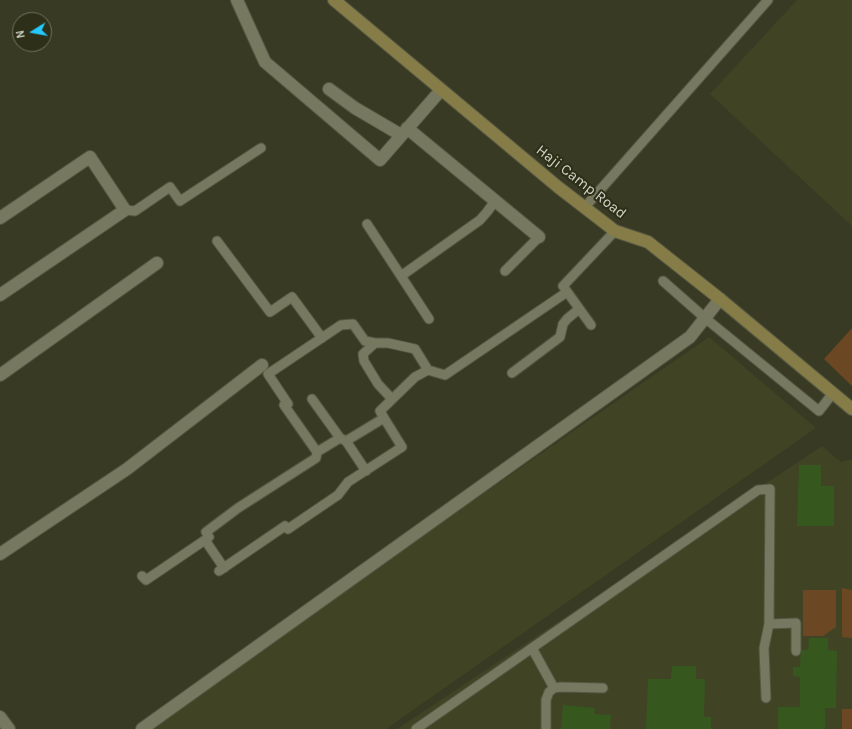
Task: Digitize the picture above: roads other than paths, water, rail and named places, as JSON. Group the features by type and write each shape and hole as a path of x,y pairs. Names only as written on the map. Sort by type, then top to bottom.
{"street":[{"path":"237,0 266,62 380,160 441,90"},
{"name":"Haji Camp Road","path":"334,0 558,187 615,231 648,242 720,299 852,409"},
{"path":"329,89 355,108 404,132 495,201 539,237"},
{"path":"0,218 90,156 125,210 0,295"},
{"path":"0,375 157,263"},
{"path":"142,729 690,336 720,299"},
{"path":"0,554 127,469 262,365"},
{"path":"0,717 9,729"}],"lane":[{"path":"585,207 768,0"},
{"path":"125,210 135,211 170,187 180,201 261,148"},
{"path":"401,276 480,220 495,201"},
{"path":"367,224 430,319"},
{"path":"591,325 563,286 615,231"},
{"path":"505,271 539,237"},
{"path":"217,241 270,312 292,297 322,338"},
{"path":"663,281 705,318 819,411 833,393"},
{"path":"142,576 146,580 205,540 209,537 206,532 238,508 316,458 317,452 284,405 288,404 268,374 341,324 353,324 366,341 388,343 415,349 428,370 445,375 567,292"},
{"path":"512,373 560,337 563,324 566,319 579,309"},
{"path":"375,343 363,354 364,362 378,384 392,399"},
{"path":"205,540 222,569 285,526 288,529 338,495 348,482 402,447 380,411 415,377 428,370"},
{"path":"312,399 366,471"},
{"path":"317,452 384,418"},
{"path":"416,729 758,490 770,489 769,624 764,648 766,698"},
{"path":"769,624 796,623 796,651"},
{"path":"532,648 554,688"},
{"path":"546,729 546,700 549,692 554,688 603,688"}]}
